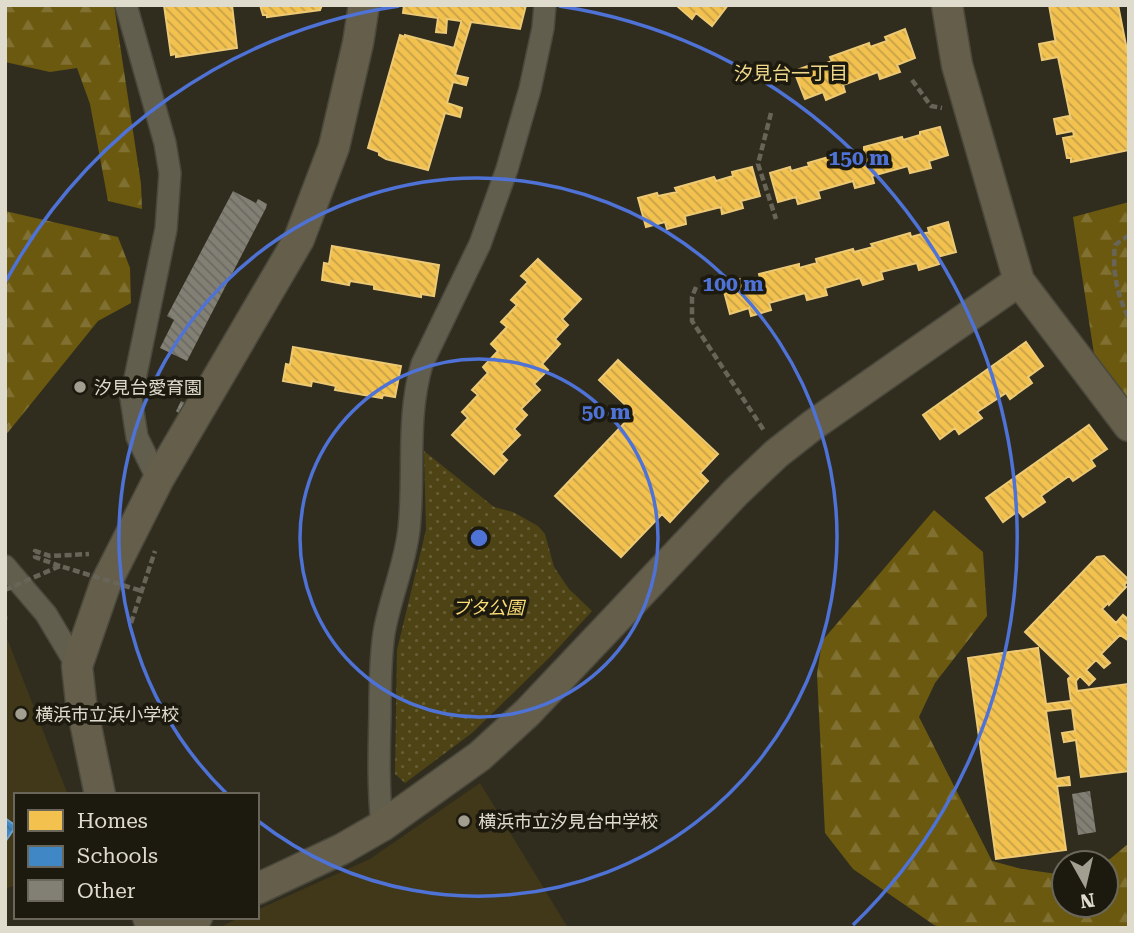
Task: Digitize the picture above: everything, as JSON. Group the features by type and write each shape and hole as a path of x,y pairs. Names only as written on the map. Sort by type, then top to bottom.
{"street":[{"path":"126,5 165,143 170,173 166,229 131,398 137,437 158,480"},
{"path":"77,666 105,585 158,480 299,239 334,147 364,5"},
{"path":"382,826 378,785 381,655 407,546 411,514 413,405 416,384 422,364 480,244 507,169 530,89 545,5"},
{"path":"947,5 957,65 1019,281 1129,426"},
{"path":"259,888 342,849 382,826 480,756 528,712 736,492 776,454 813,425 1019,281"},
{"path":"5,566 46,614 77,666 81,702 100,793"},
{"path":"174,928 193,919"}],"path":[{"path":"912,79 931,106 953,107"},
{"path":"771,113 758,164 776,219"},
{"path":"1129,235 1115,245 1113,267 1122,304 1129,319"},
{"path":"696,287 692,297 692,321 768,437"},
{"path":"89,554 50,556 35,551 35,557 142,592"},
{"path":"131,623 155,551"},
{"path":"5,590 60,566"}],"shaded area":[{"name":"横浜市立浜小学校","path":"5,633 67,793 14,793 14,886 5,889"},
{"name":"横浜市立汐見台中学校","path":"480,783 568,928 218,928 237,919 259,919 259,909 370,859"}],"green space":[{"path":"5,5 114,5 141,184 142,209 108,201 90,104 77,68 50,72 5,62"},
{"path":"1129,202 1129,414 1096,367 1073,217"},
{"path":"5,211 118,237 130,268 131,303 98,321 5,436"},
{"name":"ブタ公園","path":"424,451 494,507 513,512 538,526 545,534 554,567 569,589 592,611 550,657 472,733 405,783 395,774 397,650 426,530"},
{"path":"934,510 983,552 987,616 935,683 919,717 992,861 1050,873 1050,919 1120,919 1120,851 1129,843 1129,928 943,928 934,925 853,869 825,833 817,674 822,641"}],"building: Homes":[{"path":"164,5 232,5 237,48 176,57 176,54 171,55"},
{"path":"260,5 322,5 320,10 267,17 263,15"},
{"path":"404,5 526,5 520,29 471,22 455,75 468,78 466,85 453,82 447,103 462,108 460,117 445,113 428,170 386,159 379,155 379,152 368,148 400,35 454,48 461,23 447,19 446,33 436,32 438,18 403,13"},
{"path":"676,5 728,5 712,26 696,13 692,19"},
{"path":"1049,5 1118,5 1129,60 1129,150 1071,162 1071,158 1067,158 1063,138 1074,136 1073,131 1057,134 1054,119 1068,116 1071,120 1058,57 1042,60 1039,44 1054,41 1056,44"},
{"path":"905,29 915,58 897,65 900,72 880,79 878,72 843,85 845,92 826,100 823,92 805,99 794,71 813,64 814,68 832,61 830,57 869,43 870,47 887,41 885,37"},
{"path":"940,127 948,155 929,161 931,168 910,173 908,166 872,176 874,183 855,188 853,181 818,191 820,198 798,204 796,197 778,202 770,173 790,167 791,171 846,152 848,156 864,151 864,147 902,137 903,140"},
{"path":"752,167 760,196 741,201 743,208 722,214 721,207 685,216 686,224 667,229 665,222 646,227 638,198 677,192 675,188 714,177 716,181 733,176 732,172"},
{"path":"948,222 956,252 937,257 939,264 919,270 917,263 881,272 883,279 863,285 860,278 825,288 827,295 807,300 805,293 769,303 771,310 751,316 749,308 730,314 722,284 741,279 742,283 760,279 759,274 799,264 799,268 817,263 816,259 853,249 854,252 873,247 871,244 910,233 911,237 929,232 928,228"},
{"path":"332,246 439,265 434,296 421,294 421,297 374,289 374,285 350,281 349,285 322,280 324,263 329,264"},
{"path":"538,259 581,299 562,319 568,325 555,339 560,344 542,364 548,370 534,384 540,390 521,409 527,415 514,429 520,435 501,454 507,460 494,474 452,435 468,418 462,412 478,395 472,390 488,373 483,367 498,351 491,344 507,327 501,322 517,305 511,300 528,282 521,276"},
{"path":"1026,342 1043,366 1028,377 1032,383 1010,399 1006,393 977,412 982,418 959,434 955,428 940,439 923,415"},
{"path":"293,347 401,366 395,397 383,395 382,398 335,390 336,386 312,381 311,386 283,381 286,364 290,365"},
{"path":"618,360 718,454 700,473 708,481 670,522 662,514 621,557 555,496 634,413 599,380"},
{"path":"1089,425 1107,449 1091,460 1095,466 1073,481 1069,476 1041,496 1045,502 1023,517 1018,511 1003,522 986,498"},
{"path":"1104,556 1129,580 1124,585 1126,587 1102,609 1116,623 1123,615 1129,620 1129,641 1120,635 1101,654 1110,663 1104,668 1096,660 1086,670 1095,679 1089,685 1080,676 1076,681 1077,691 1129,684 1129,771 1081,777 1076,740 1064,742 1062,733 1075,731 1072,708 1046,711 1056,779 1069,777 1070,785 1057,786 1066,849 1050,849 1050,852 996,859 968,658 1038,648 1046,704 1071,701 1068,679 1071,676 1025,632 1097,557"}],"building: Schools":[{"path":"5,818 14,825 14,829 5,842"}],"building: Other":[{"path":"233,191 256,203 258,199 267,204 266,208 187,361 160,348 174,320 167,316"},
{"path":"181,401 185,403 180,414 176,411"},
{"path":"1090,791 1096,832 1078,835 1072,794"}],"place":[{"name":"汐見台愛育園","path":"80,387"},
{"name":"横浜市立浜小学校","path":"21,714"},
{"name":"横浜市立汐見台中学校","path":"464,821"}],"district":[{"name":"汐見台一丁目","path":"791,73"}]}
